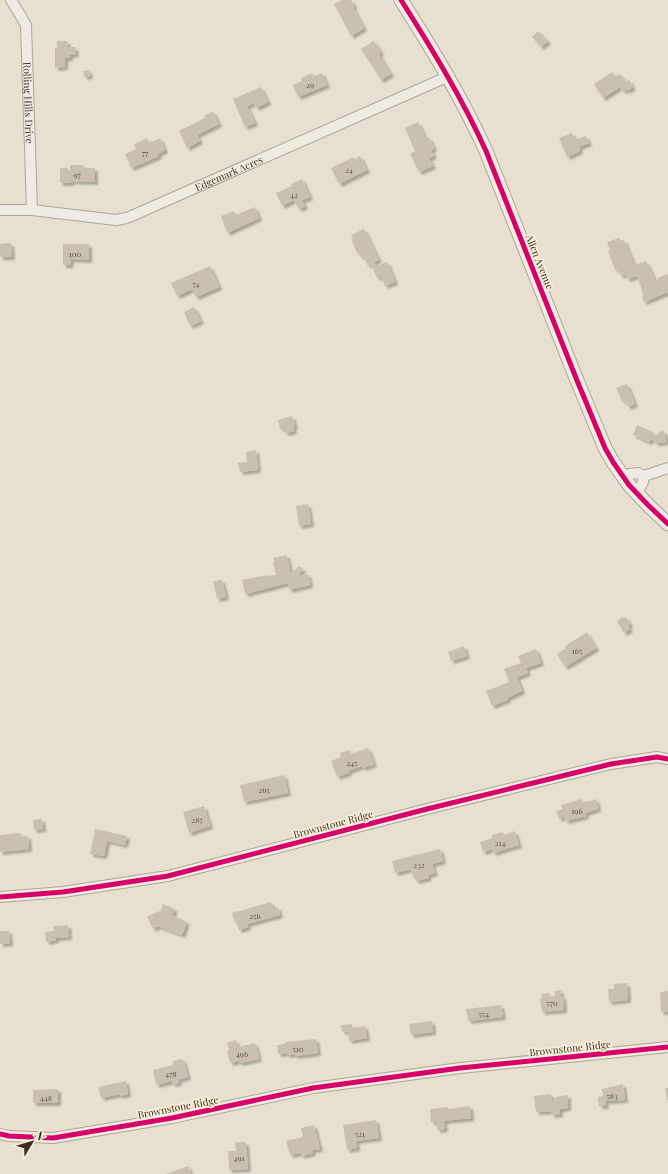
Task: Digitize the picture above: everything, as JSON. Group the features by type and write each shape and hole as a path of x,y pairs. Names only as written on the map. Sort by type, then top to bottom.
{"street":[{"name":"Rolling Hills Drive","path":"11,0 26,25 32,210"},
{"name":"Allen Avenue","path":"401,0 447,77 486,151 596,429 608,453 622,475 637,494 668,524"},
{"name":"Edgemark Acres","path":"0,210 32,210 116,220 127,218 447,77"},
{"path":"622,475 638,473 644,476 668,468"},
{"path":"637,494 643,482 644,476"},
{"name":"Brownstone Ridge","path":"0,897 64,892 168,876 427,809 611,764 657,757 668,759"},
{"name":"Brownstone Ridge","path":"0,1134 9,1136 53,1138 172,1118 313,1088 460,1068 668,1047"}],"building":[{"path":"342,0 351,0 364,28 351,36 334,4"},
{"path":"538,31 548,41 541,47 532,37"},
{"path":"57,41 67,41 68,47 75,47 76,54 70,55 70,58 65,58 65,67 55,68 55,48 57,48"},
{"path":"374,41 381,52 379,54 391,74 381,80 361,49"},
{"path":"89,70 90,76 84,77 83,71"},
{"path":"612,72 615,77 620,74 626,82 629,80 633,87 627,91 626,89 623,91 620,87 603,98 594,84"},
{"path":"312,73 314,76 322,73 327,85 298,97 293,85 302,81 301,78"},
{"path":"261,87 268,102 256,108 254,103 247,106 255,123 245,127 233,99"},
{"path":"213,111 219,124 197,135 200,141 187,148 179,131 205,118 204,116"},
{"path":"418,122 426,139 429,137 434,148 431,150 434,156 429,158 433,166 419,172 410,154 415,151 405,128"},
{"path":"572,133 575,140 586,136 589,143 579,147 580,151 567,157 559,138"},
{"path":"147,138 149,143 160,138 165,150 158,154 159,156 131,168 125,154 136,149 134,144"},
{"path":"360,156 367,170 339,184 331,168 354,157 355,159"},
{"path":"70,165 83,165 84,168 95,168 95,182 71,181 71,183 60,183 60,168 68,168 68,170 70,170"},
{"path":"302,179 310,197 302,200 305,206 299,209 294,200 282,206 276,193 292,186 291,184"},
{"path":"255,207 259,218 227,233 221,216 234,211 236,215"},
{"path":"364,229 379,260 374,262 376,266 387,262 395,282 385,286 381,276 377,278 371,264 367,265 364,256 361,257 359,253 357,253 351,239 353,238 351,235"},
{"path":"619,238 621,241 624,240 634,265 646,261 655,281 658,280 657,278 668,274 668,292 644,302 637,276 627,279 625,274 621,276 618,269 615,270 608,251 610,250 607,242"},
{"path":"11,243 12,257 0,257 0,244"},
{"path":"63,244 89,244 89,260 71,259 70,265 63,265"},
{"path":"210,266 219,287 196,297 192,289 177,296 171,283"},
{"path":"194,307 201,321 190,326 184,312"},
{"path":"627,384 635,404 628,407 625,400 622,401 616,388"},
{"path":"292,416 295,426 293,426 294,431 285,433 284,428 280,429 278,420"},
{"path":"637,425 653,432 655,435 664,431 666,442 656,443 651,439 649,442 633,435"},
{"path":"256,450 258,470 240,472 238,463 247,462 246,452"},
{"path":"308,504 311,524 299,526 296,506"},
{"path":"287,555 290,571 294,571 298,566 303,569 298,576 308,574 310,585 289,590 288,583 245,594 242,580 267,575 276,575 273,563 275,562 273,558"},
{"path":"222,580 226,597 217,599 213,581"},
{"path":"623,617 626,617 630,624 628,625 630,629 624,633 617,621"},
{"path":"587,632 596,648 565,667 557,654 566,648 565,646"},
{"path":"464,646 467,656 451,661 448,652"},
{"path":"536,649 541,663 526,668 528,673 517,677 522,691 507,698 508,700 492,706 486,691 509,682 504,669 521,663 518,656"},
{"path":"368,748 374,764 363,768 362,766 337,777 331,761 341,757 340,753 350,750 351,754"},
{"path":"284,775 288,793 244,802 240,785"},
{"path":"582,799 583,803 596,799 598,809 585,813 586,816 566,821 564,817 559,819 556,811 562,809 561,805"},
{"path":"204,806 210,826 189,833 183,812"},
{"path":"42,819 43,829 34,830 33,820"},
{"path":"95,829 127,836 125,845 107,841 104,856 90,854"},
{"path":"515,831 519,845 493,853 492,849 483,852 480,842 492,838 492,835 503,832 504,835"},
{"path":"20,833 21,837 28,836 29,849 0,852 0,835"},
{"path":"440,849 443,861 432,864 435,873 428,875 429,878 416,881 411,869 395,873 392,861"},
{"path":"271,902 273,909 278,907 280,915 247,924 248,927 239,930 232,913"},
{"path":"163,904 175,909 172,915 187,922 182,935 158,926 153,929 147,917 159,911 160,912"},
{"path":"68,925 69,937 56,938 56,940 46,942 45,932 54,931 53,926"},
{"path":"0,931 9,931 10,943 0,944"},
{"path":"627,983 628,1000 609,1002 608,989 614,989 614,984"},
{"path":"561,990 564,1010 542,1012 540,998 542,998 541,994 549,993 549,997 555,996 555,991"},
{"path":"668,991 668,1012 661,1012 660,992"},
{"path":"501,1005 503,1017 468,1021 466,1009"},
{"path":"432,1021 433,1032 411,1035 409,1024"},
{"path":"352,1024 352,1028 365,1026 367,1038 349,1041 348,1031 342,1032 341,1025"},
{"path":"316,1039 318,1053 295,1056 295,1054 287,1055 287,1053 278,1054 277,1045 285,1044 285,1042"},
{"path":"236,1040 238,1047 255,1043 259,1059 240,1063 239,1061 230,1063 227,1043"},
{"path":"183,1059 188,1077 178,1080 179,1083 173,1084 172,1081 156,1085 153,1070 173,1065 173,1061"},
{"path":"126,1081 128,1094 101,1098 98,1087"},
{"path":"623,1084 625,1100 605,1101 606,1106 599,1106 598,1097 603,1096 602,1089"},
{"path":"665,1088 668,1088 668,1100 667,1100"},
{"path":"58,1089 58,1103 33,1103 33,1090"},
{"path":"551,1094 552,1101 556,1100 556,1097 568,1095 568,1108 560,1109 560,1114 552,1115 551,1111 536,1112 534,1096"},
{"path":"470,1106 471,1118 444,1121 445,1129 437,1130 436,1122 431,1122 430,1109 448,1107 448,1109"},
{"path":"376,1120 379,1138 356,1141 357,1148 347,1150 343,1125"},
{"path":"314,1125 320,1149 312,1150 313,1153 301,1156 301,1153 290,1155 286,1141 303,1137 301,1128"},
{"path":"235,1142 246,1142 248,1169 229,1170 228,1151 236,1151"},
{"path":"188,1166 191,1174 166,1174"}],"cycle path":[{"path":"401,0 446,74 486,151 605,448 629,485 668,524"},
{"path":"0,897 63,892 168,876 427,809 611,764 657,757 668,759"},
{"path":"0,1134 9,1136 53,1138 172,1118 313,1088 460,1068 668,1047"}]}
